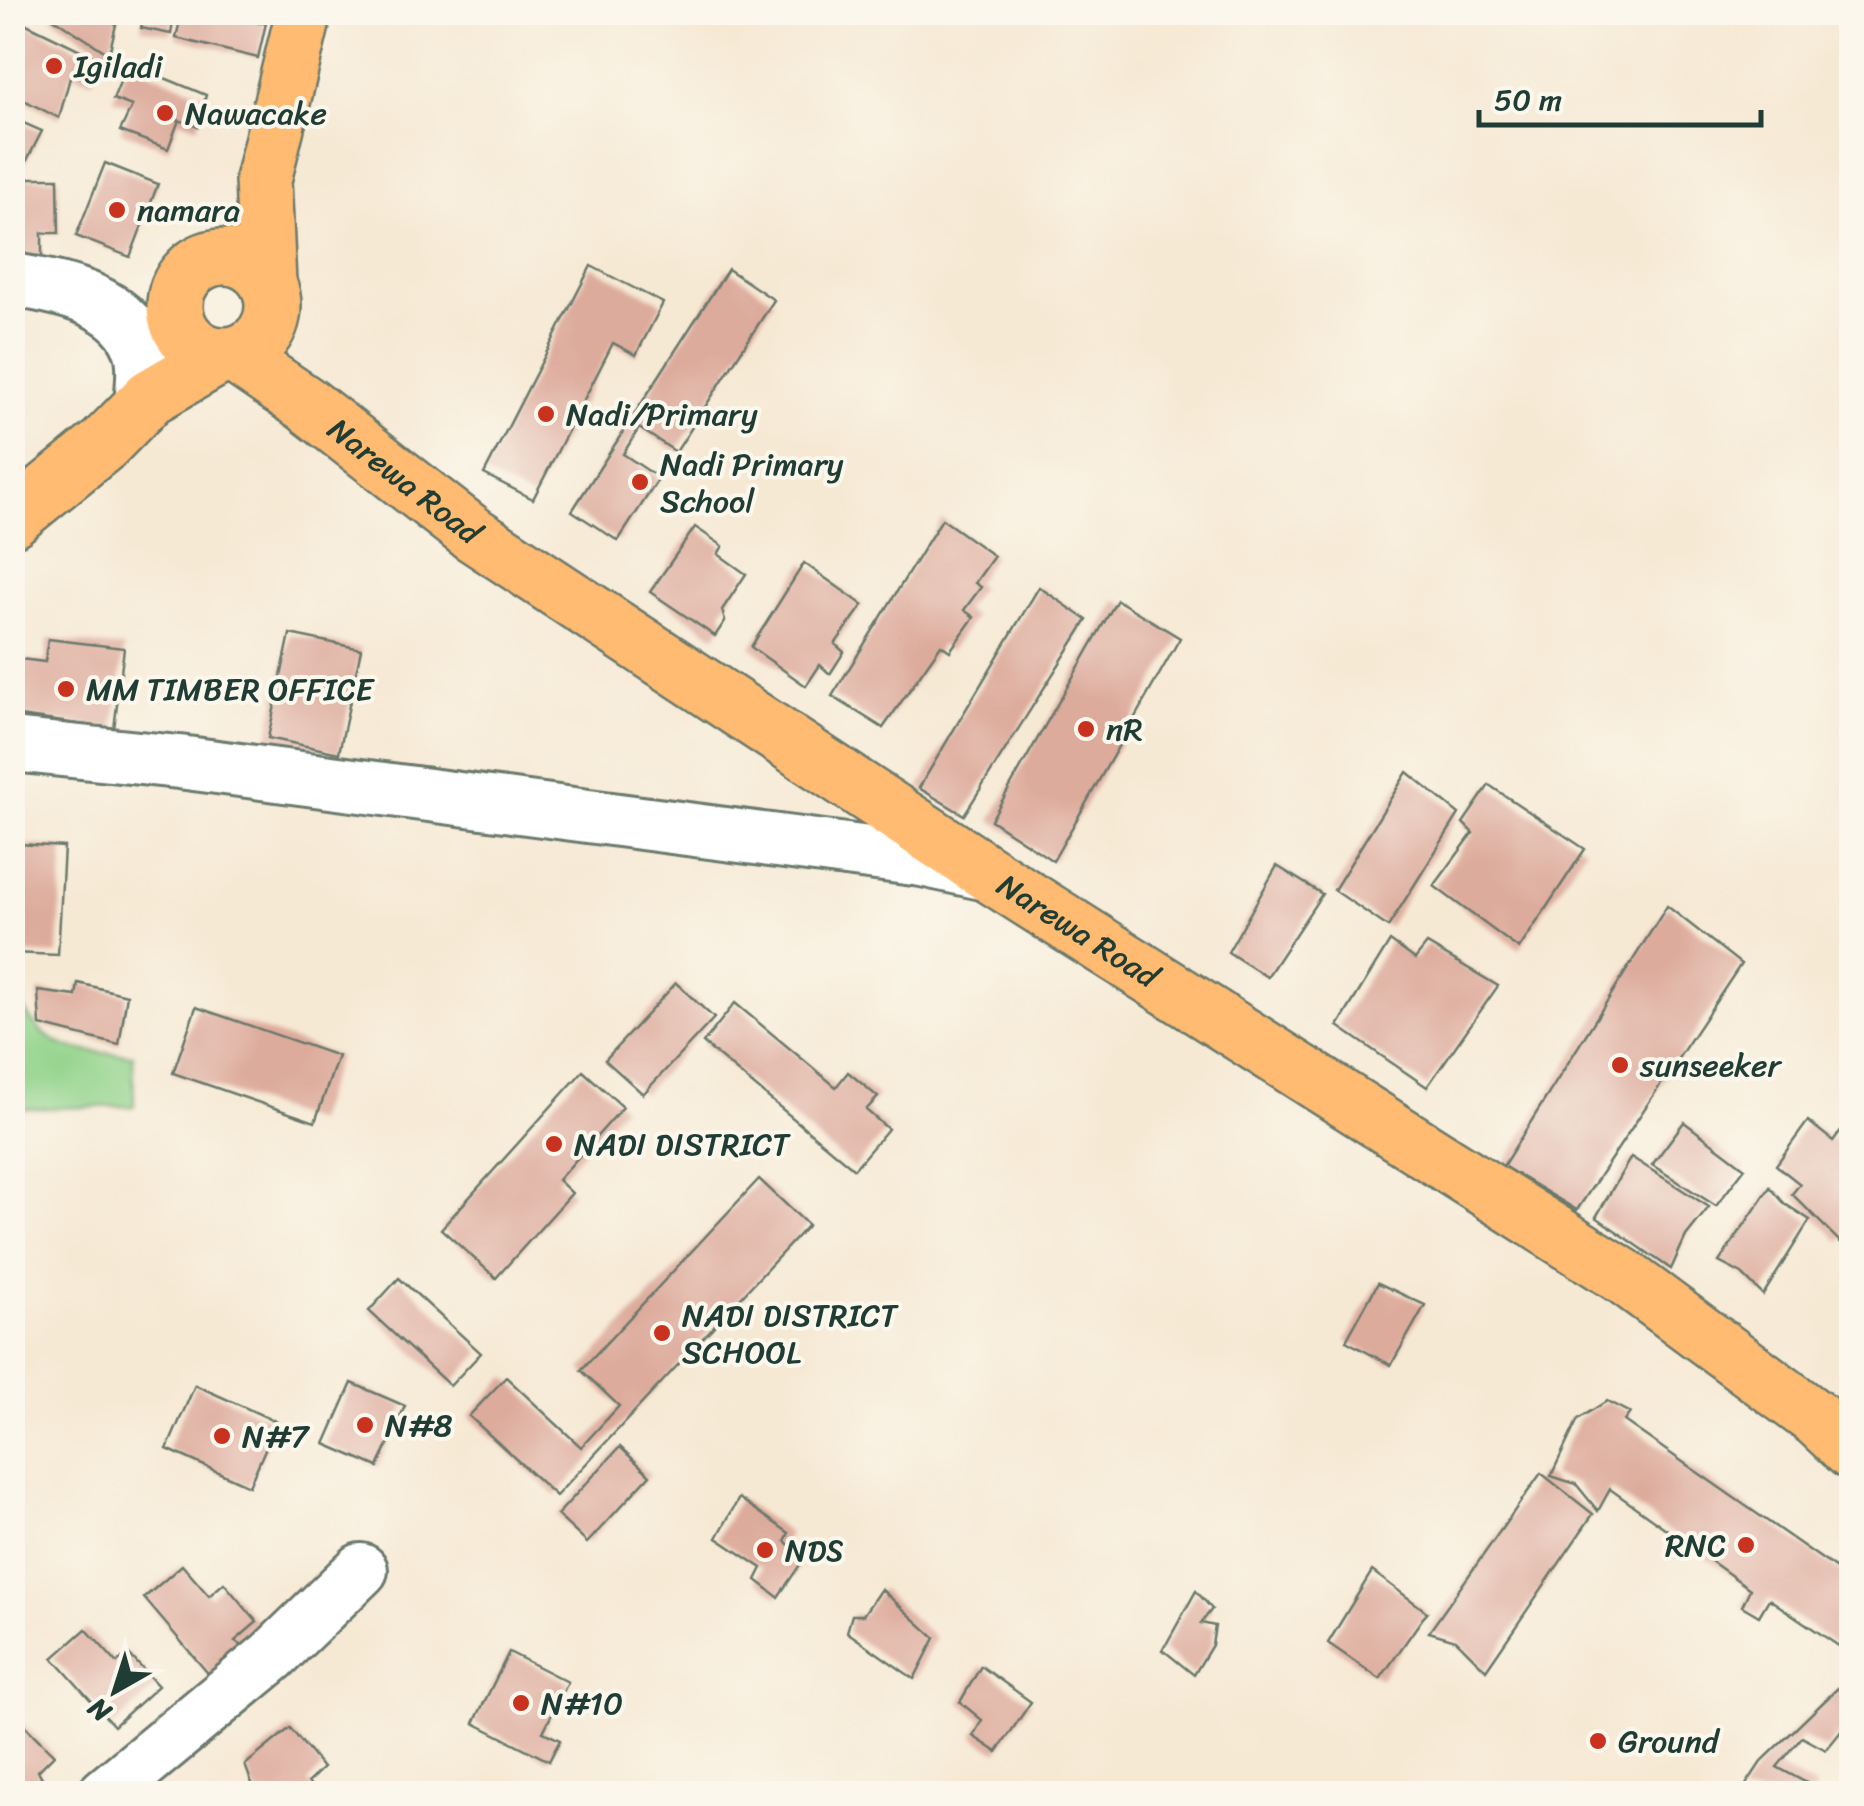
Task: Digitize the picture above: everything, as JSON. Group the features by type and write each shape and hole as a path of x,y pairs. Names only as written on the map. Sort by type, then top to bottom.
{"main road":[{"path":"146,401 176,316 176,290 191,268 203,261 263,180 304,12"},
{"name":"Narewa Road","path":"263,180 270,294 306,404"},
{"path":"12,520 104,444 146,401 228,355 258,344 272,322 270,294 240,258 203,261"},
{"path":"176,316 187,339 209,353 228,355"},
{"name":"Narewa Road","path":"228,355 306,404 473,534 989,874 1626,1278 1840,1437"}],"street":[{"path":"12,280 67,288 122,319 142,355 146,401"},
{"path":"12,745 179,762 883,855 989,874"},
{"path":"105,1794 259,1668 361,1570"}],"green space":[{"path":"13,989 35,1025 60,1044 91,1052 133,1055 134,1106 13,1109"}],"building":[{"path":"54,12 119,12 109,54 53,18"},
{"path":"144,12 175,12 171,34 141,28"},
{"path":"182,12 262,12 259,23 266,23 258,58 176,38"},
{"name":"Igiladi","path":"12,17 97,58 93,80 71,74 59,118 12,94"},
{"name":"Nawacake","path":"128,63 206,95 198,127 179,120 168,149 120,131 132,106 113,99"},
{"path":"12,118 42,131 25,164 12,159"},
{"name":"namara","path":"105,163 158,184 130,257 76,236"},
{"path":"12,178 58,178 59,233 42,233 42,256 12,256"},
{"name":"Nadi/Primary","path":"591,266 663,303 636,355 613,343 533,499 484,474"},
{"name":"Nadi Primary School","path":"728,269 774,300 676,452 639,428 623,454 659,478 618,541 572,511"},
{"path":"942,519 994,556 975,583 981,587 964,610 974,617 950,651 941,645 883,728 832,696"},
{"path":"695,527 723,546 718,554 746,574 722,610 725,621 715,636 650,592"},
{"path":"804,563 863,605 835,644 844,652 830,674 820,665 806,686 751,647"},
{"name":"nR","path":"1039,587 1087,620 964,815 919,788"},
{"name":"nR","path":"1117,600 1180,638 1053,861 991,820"},
{"path":"290,634 361,649 339,753 268,738"},
{"name":"MM TIMBER OFFICE","path":"48,639 124,648 114,729 12,715 12,658 45,662"},
{"path":"1407,772 1459,814 1388,927 1334,890"},
{"path":"1489,785 1585,849 1519,949 1434,886 1473,833 1463,823"},
{"path":"19,844 64,847 58,955 13,953"},
{"path":"1277,866 1322,894 1267,977 1228,952"},
{"name":"sunseeker","path":"1667,906 1741,964 1577,1210 1503,1166"},
{"path":"1390,941 1415,959 1427,944 1498,986 1427,1087 1338,1026"},
{"path":"78,983 127,995 119,1045 40,1025 38,991 76,996"},
{"name":"NADI DISTRICT","path":"676,983 714,1018 643,1094 605,1060"},
{"name":"NADI DISTRICT","path":"735,1003 836,1087 848,1072 878,1097 866,1110 888,1129 854,1169 703,1043"},
{"path":"196,1007 338,1056 315,1122 173,1073"},
{"name":"NADI DISTRICT","path":"583,1071 623,1107 558,1180 572,1193 496,1278 441,1229"},
{"path":"1852,1116 1852,1228 1840,1242 1792,1194 1800,1184 1776,1165 1808,1121 1833,1141"},
{"path":"1684,1122 1745,1168 1716,1206 1652,1165"},
{"path":"1631,1157 1709,1207 1686,1236 1671,1269 1596,1217"},
{"name":"NADI DISTRICT SCHOOL","path":"759,1179 808,1225 556,1496 469,1416 506,1377 581,1447 619,1406 581,1370"},
{"path":"1770,1187 1785,1204 1810,1220 1763,1295 1742,1274 1719,1262"},
{"path":"399,1278 481,1353 450,1386 369,1311"},
{"path":"1378,1283 1425,1305 1391,1365 1346,1341"},
{"name":"N#8","path":"352,1383 405,1406 378,1467 325,1444"},
{"name":"N#7","path":"195,1385 277,1422 249,1486 167,1449"},
{"name":"RNC","path":"1607,1401 1630,1413 1624,1421 1852,1580 1852,1655 1769,1599 1759,1616 1742,1606 1750,1589 1610,1489 1598,1511 1576,1484 1551,1476 1578,1419"},
{"path":"620,1447 650,1475 587,1543 557,1515"},
{"name":"RNC","path":"1541,1473 1593,1514 1486,1670 1456,1640 1429,1632"},
{"name":"NDS","path":"739,1498 789,1533 785,1541 804,1559 778,1597 756,1580 762,1568 717,1538"},
{"path":"182,1565 209,1596 224,1583 257,1622 235,1641 254,1654 217,1684 144,1598"},
{"path":"1372,1571 1427,1612 1380,1679 1328,1643"},
{"name":"NDS","path":"881,1589 935,1638 914,1679 847,1632 852,1615 863,1615"},
{"path":"1196,1591 1212,1609 1201,1623 1215,1626 1212,1645 1194,1675 1163,1650"},
{"path":"86,1629 117,1663 128,1653 158,1686 114,1726 53,1658"},
{"name":"N#10","path":"509,1652 568,1682 543,1732 560,1740 549,1761 474,1723"},
{"path":"981,1666 1031,1702 997,1752 973,1736 982,1720 960,1702"},
{"path":"1838,1688 1852,1699 1852,1718 1826,1750 1802,1737 1777,1767 1816,1788 1812,1794 1740,1794 1761,1762"},
{"path":"20,1721 54,1755 38,1771 44,1781 31,1794 12,1794 12,1728"},
{"path":"290,1728 323,1768 308,1782 318,1794 256,1794 245,1765"}],"place":[{"name":"Igiladi","path":"54,66"},
{"name":"Nawacake","path":"165,113"},
{"name":"namara","path":"117,210"},
{"name":"Nadi/Primary","path":"546,414"},
{"name":"Nadi Primary School","path":"640,482"},
{"name":"MM TIMBER OFFICE","path":"66,689"},
{"name":"nR","path":"1086,729"},
{"name":"sunseeker","path":"1620,1065"},
{"name":"NADI DISTRICT","path":"554,1144"},
{"name":"NADI DISTRICT SCHOOL","path":"662,1333"},
{"name":"N#8","path":"365,1425"},
{"name":"N#7","path":"222,1436"},
{"name":"RNC","path":"1746,1545"},
{"name":"NDS","path":"765,1550"},
{"name":"N#10","path":"521,1703"},
{"name":"Ground","path":"1598,1741"}]}
